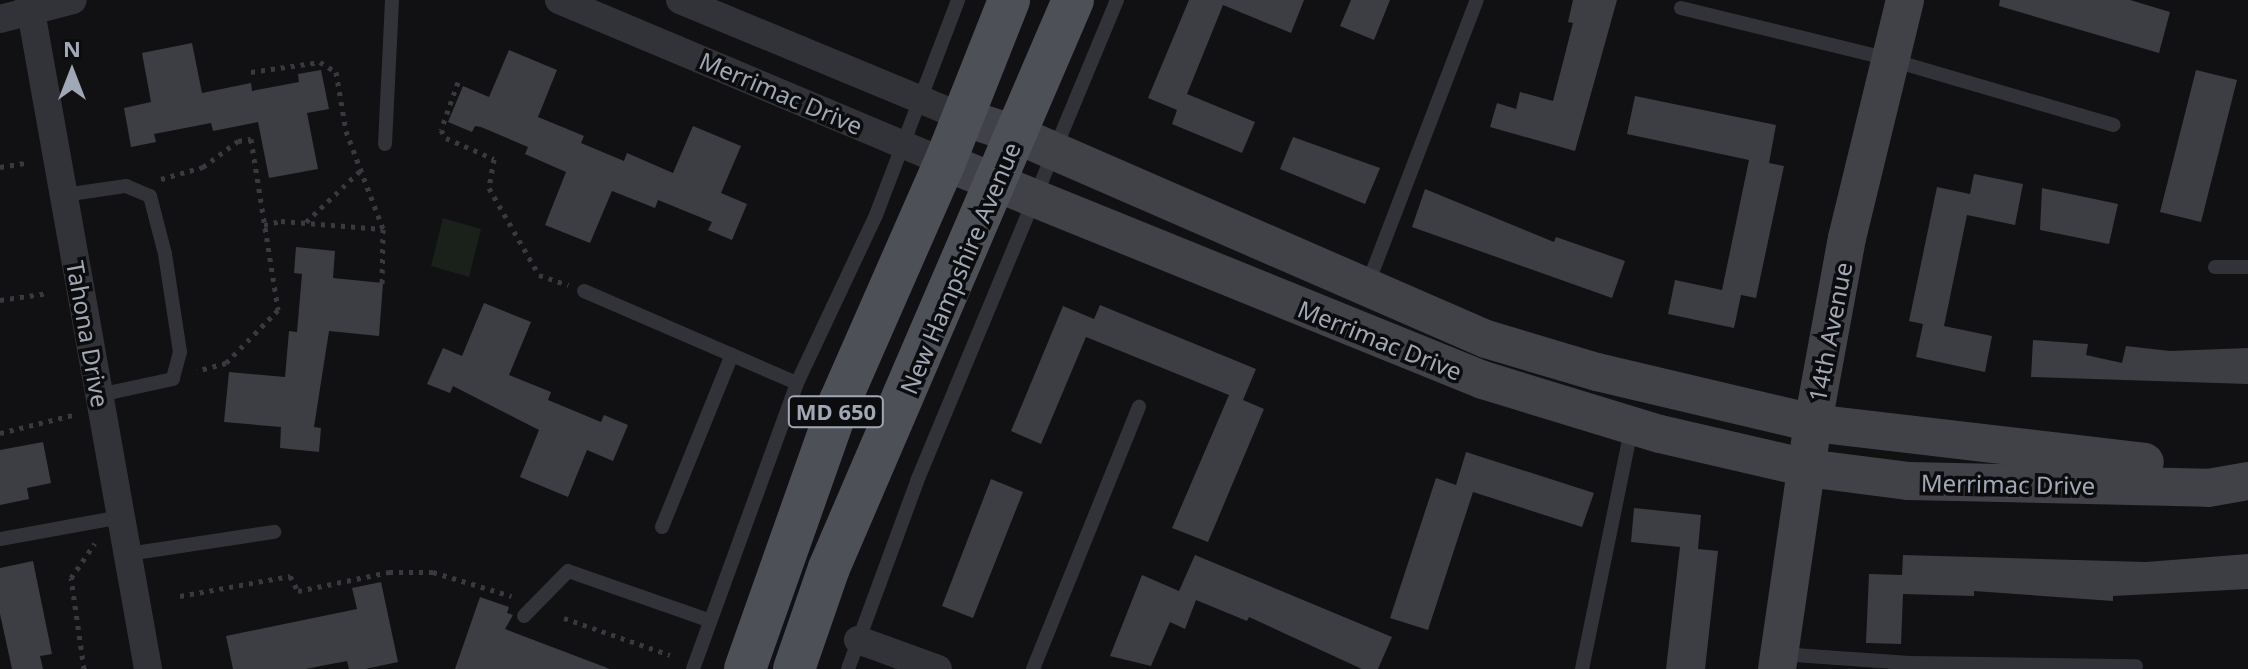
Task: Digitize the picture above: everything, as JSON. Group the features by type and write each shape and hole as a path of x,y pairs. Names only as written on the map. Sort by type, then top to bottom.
{"main road":[{"name":"MD 650","path":"745,669 840,401 945,162 1009,0"},
{"name":"New Hampshire Avenue","path":"794,669 829,568 1015,190 1035,143 1073,0"}],"street":[{"path":"0,19 30,6 73,0"},
{"name":"Merrimac Drive","path":"559,0 1442,365 1632,425 1807,468 1909,481 2208,488 2248,481"},
{"name":"Merrimac Drive","path":"680,0 963,117 1035,143 1499,343 1708,401 1813,423 2108,461 2248,464"},
{"name":"14th Avenue","path":"1778,662 1813,423 1888,59 1905,0"},
{"name":"Tahona Drive","path":"30,6 148,669"},
{"path":"858,640 938,669"}],"lane":[{"path":"385,144 392,0"},
{"path":"693,669 708,620 797,383 876,215 958,0"},
{"path":"1035,143 1117,0"},
{"path":"1367,287 1477,0"},
{"path":"1681,8 1888,59 2114,125"},
{"path":"64,195 126,186 150,196 165,254 180,352 173,379 99,395"},
{"path":"848,669 1015,190"},
{"path":"2215,267 2248,267"},
{"path":"584,291 797,383"},
{"path":"662,527 732,355"},
{"path":"1033,669 1139,407"},
{"path":"1582,669 1632,425"},
{"path":"0,539 121,517"},
{"path":"128,554 274,532"},
{"path":"524,616 568,571 708,620"},
{"path":"1778,662 2136,666"}],"path":[{"path":"251,72 320,62 336,72 346,131 383,229 382,286"},
{"path":"458,82 441,130 446,138 494,159 489,188 539,275 584,291"},
{"path":"150,172 162,180 189,171 238,141 251,139 278,310 226,363 196,371 187,384"},
{"path":"0,167 25,163"},
{"path":"305,223 361,170"},
{"path":"264,225 305,223 383,229"},
{"path":"0,300 48,293"},
{"path":"0,433 73,415"},
{"path":"84,669 71,578 97,541"},
{"path":"180,596 290,576 298,591 389,572 433,572 511,596"},
{"path":"564,618 670,655"}],"shaded area":[{"path":"443,218 481,229 469,277 431,266"}],"building":[{"path":"1189,0 1304,0 1291,33 1223,5 1187,94 1255,122 1242,153 1172,124 1177,110 1148,98"},
{"path":"1351,0 1390,0 1374,40 1340,26"},
{"path":"1573,0 1617,0 1575,151 1490,127 1497,103 1516,109 1520,92 1553,101 1573,23 1568,22"},
{"path":"2000,0 2130,0 2170,12 2159,53 1999,6"},
{"path":"192,43 202,93 251,83 252,91 299,82 298,74 321,70 329,109 307,113 318,169 269,178 258,122 213,131 211,123 154,134 156,142 131,147 124,108 151,102 142,53"},
{"path":"509,50 557,70 538,117 584,136 581,143 624,161 627,153 673,173 693,126 741,146 721,193 747,204 732,240 708,230 712,222 658,200 655,208 612,191 590,243 545,225 566,172 525,154 528,147 481,127 475,126 472,132 448,122 463,86 489,97"},
{"path":"2196,70 2237,80 2201,222 2160,212"},
{"path":"1635,96 1776,125 1769,163 1784,166 1756,298 1741,295 1734,328 1668,314 1675,280 1722,290 1749,160 1627,134"},
{"path":"1293,137 1380,168 1365,204 1280,169"},
{"path":"1974,174 2023,184 2015,225 1967,215 1944,326 1992,336 1985,372 1916,357 1923,324 1909,321 1937,187 1970,194"},
{"path":"2042,188 2118,204 2109,244 2040,230"},
{"path":"1425,189 1554,242 1556,237 1625,261 1612,298 1412,227"},
{"path":"296,247 335,251 333,278 383,283 379,336 329,331 314,427 321,428 319,452 280,448 281,427 224,422 229,372 285,377 289,331 297,332 302,274 294,273"},
{"path":"484,303 531,322 509,375 551,392 548,400 601,422 604,415 628,425 613,461 587,450 568,497 520,477 539,430 453,386 450,393 427,384 443,348 462,356"},
{"path":"1100,305 1256,369 1243,400 1264,409 1208,542 1172,528 1229,395 1086,337 1041,444 1011,431 1063,306 1094,319"},
{"path":"2033,340 2088,344 2086,355 2122,363 2126,346 2170,351 2248,348 2248,384 2031,377"},
{"path":"43,442 51,483 27,488 29,499 0,505 0,450"},
{"path":"1466,452 1594,493 1582,527 1473,492 1428,630 1390,618 1436,478 1456,485"},
{"path":"991,479 1023,492 973,618 942,606"},
{"path":"1634,508 1701,515 1698,549 1718,551 1705,669 1666,669 1680,547 1631,542"},
{"path":"2248,554 2248,589 2113,596 2113,601 1974,591 1974,596 1903,594 1901,644 1866,643 1869,574 1902,575 1903,555 2146,562"},
{"path":"1195,555 1392,637 1378,669 1362,669 1249,617 1247,621 1196,600 1185,629 1170,622 1151,666 1110,656 1142,575 1179,591"},
{"path":"33,561 52,654 40,656 43,669 12,669 0,614 0,568"},
{"path":"381,582 398,662 365,669 349,669 347,661 305,669 233,669 226,636 357,609 352,588"},
{"path":"480,597 509,607 507,613 513,615 505,629 610,669 455,669"}]}
